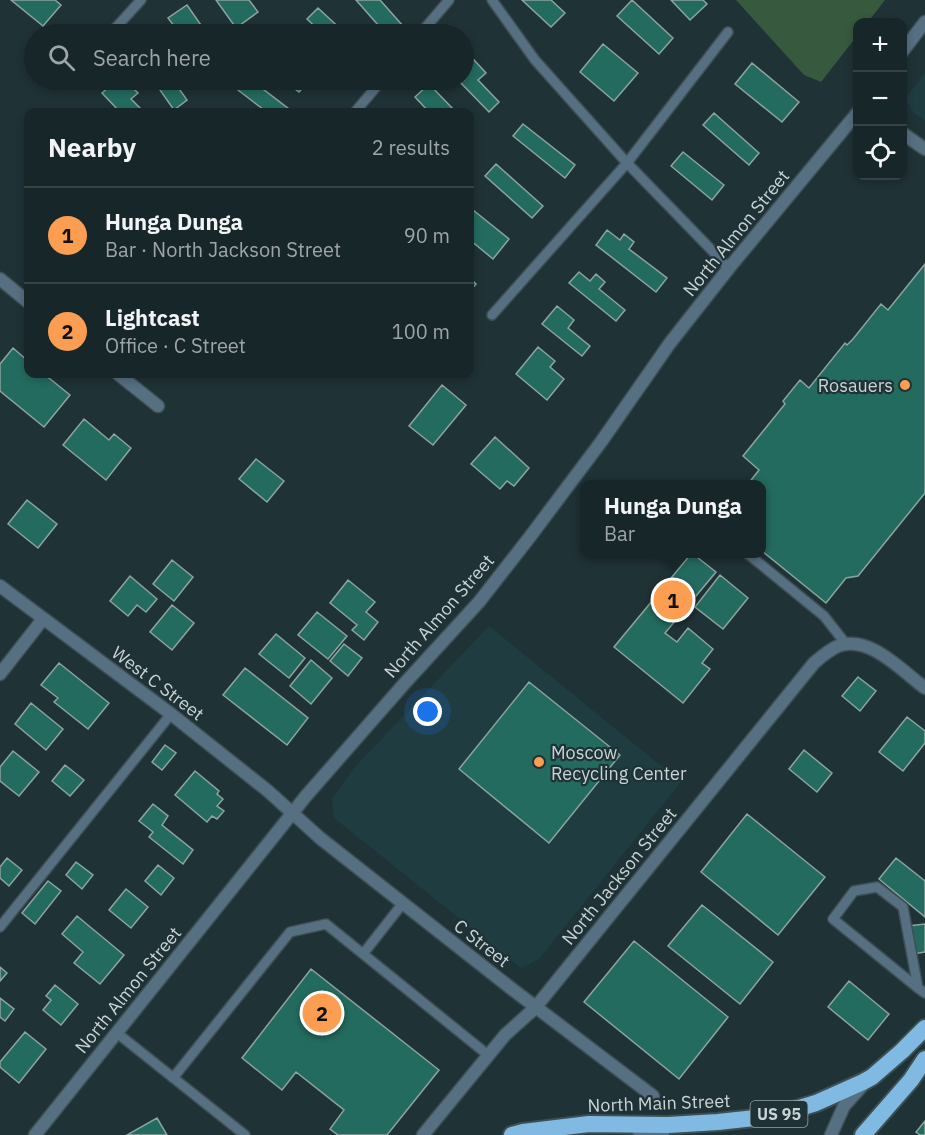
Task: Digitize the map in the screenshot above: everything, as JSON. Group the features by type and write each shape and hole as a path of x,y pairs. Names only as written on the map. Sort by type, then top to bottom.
{"highway":[{"name":"North Main Street","path":"512,1135 589,1124 668,1125 773,1116 816,1103 872,1077 925,1028"},
{"path":"863,1135 911,1080 925,1059"}],"street":[{"path":"907,47 925,22"},
{"name":"North Almon Street","path":"35,1135 292,813 479,602 601,442 670,344 729,268 853,118"},
{"path":"907,135 925,149"},
{"path":"0,279 24,299"},
{"path":"123,378 158,406"},
{"name":"West C Street","path":"0,586 171,714 268,791 292,813"},
{"path":"0,674 43,619"},
{"path":"846,644 860,644 876,650 925,688"},
{"name":"North Jackson Street","path":"423,1135 505,1035 535,1008 814,663 827,652 846,644"},
{"name":"C Street","path":"292,813 320,838 535,1008 653,1096"},
{"name":"North Main Street","path":"831,1135 844,1106 853,1094 872,1077"},
{"path":"607,1124 663,1135"}],"lane":[{"path":"119,24 141,0"},
{"path":"429,24 449,0"},
{"path":"492,0 535,60 627,163 729,268"},
{"path":"492,315 627,163 728,32"},
{"path":"358,108 374,90"},
{"path":"753,558 824,616 846,644"},
{"path":"0,927 171,714"},
{"path":"877,887 903,907 921,990 833,919 854,891 877,887"},
{"path":"363,954 403,903"},
{"path":"174,1078 290,932 326,924 489,1055"},
{"path":"117,1033 245,1135"}],"shaded area":[{"path":"925,73 925,121 913,112 907,102 907,96"},
{"path":"489,626 681,782 539,959 521,968 334,818 332,799 353,769"}],"green space":[{"path":"736,0 885,0 871,18 853,18 853,41 821,82 804,75"}],"building":[{"path":"11,0 55,0 61,5 45,24 41,24"},
{"path":"216,0 249,0 258,12 242,24 233,24"},
{"path":"356,0 380,0 401,24 377,24"},
{"path":"522,0 551,0 565,13 551,27"},
{"path":"632,0 673,38 659,54 617,16"},
{"path":"671,0 703,0 707,4 690,20"},
{"path":"187,5 200,24 172,24 168,18"},
{"path":"318,8 335,24 312,24 307,19"},
{"path":"603,44 638,73 614,101 580,72"},
{"path":"474,60 486,73 478,80 499,102 489,112 468,90 474,90"},
{"path":"752,63 799,102 782,122 735,84"},
{"path":"105,90 135,90 138,93 131,99 140,108 116,108 102,93"},
{"path":"160,90 180,90 187,100 177,108 173,108"},
{"path":"238,90 264,90 288,108 261,108"},
{"path":"423,90 435,90 452,108 425,108 415,97"},
{"path":"714,113 759,153 749,165 703,125"},
{"path":"523,124 575,165 565,178 513,136"},
{"path":"683,152 724,185 712,200 671,166"},
{"path":"496,164 543,206 532,218 485,176"},
{"path":"474,211 509,239 493,259 474,243"},
{"path":"607,230 620,240 624,234 634,242 629,249 667,278 656,292 596,245"},
{"path":"925,264 925,493 858,576 846,578 826,603 766,554 766,480 751,480 759,470 743,456 785,404 783,401 800,380 809,388 845,343 847,345 853,339 881,304 888,310"},
{"path":"579,272 590,281 596,274 605,282 599,289 625,310 616,321 569,283"},
{"path":"557,306 574,320 568,328 590,346 582,356 542,324"},
{"path":"538,347 555,361 550,367 564,379 547,400 516,374"},
{"path":"13,348 24,358 24,378 49,378 70,395 44,427 0,391 0,364"},
{"path":"442,385 466,405 433,445 409,426"},
{"path":"84,419 109,440 114,434 131,448 106,480 63,445"},
{"path":"495,437 529,468 514,486 507,481 500,489 471,464"},
{"path":"256,459 284,481 267,502 239,479"},
{"path":"27,500 57,524 38,548 8,524"},
{"path":"688,558 698,558 716,572 665,633 677,642 688,628 713,649 702,663 710,669 683,703 614,647"},
{"path":"172,560 193,577 174,601 153,584"},
{"path":"720,575 748,598 723,629 695,607"},
{"path":"130,576 157,599 146,612 137,605 128,616 110,601"},
{"path":"348,580 375,602 366,612 378,622 364,640 352,630 357,625 330,603"},
{"path":"172,605 194,623 172,650 150,632"},
{"path":"317,612 347,636 328,659 298,635"},
{"path":"276,634 305,658 289,678 259,654"},
{"path":"344,644 362,658 348,676 330,661"},
{"path":"311,660 332,678 311,704 290,686"},
{"path":"59,663 109,703 88,729 54,702 58,698 41,685"},
{"path":"245,668 308,718 287,745 223,695"},
{"path":"858,677 876,691 860,711 842,696"},
{"name":"Moscow Recycling Center","path":"529,682 620,755 549,843 459,769"},
{"path":"31,703 63,729 46,750 15,724"},
{"path":"907,717 925,731 925,743 903,771 879,752"},
{"path":"165,745 176,753 162,770 152,762"},
{"path":"804,750 832,773 817,792 789,769"},
{"path":"13,751 39,772 19,796 0,781 0,767"},
{"path":"65,765 84,780 70,796 52,781"},
{"path":"195,771 219,791 217,794 223,799 217,806 224,811 217,819 212,816 207,822 175,795"},
{"path":"153,804 168,816 162,825 193,850 183,864 149,837 153,832 139,821"},
{"path":"747,814 825,877 778,935 701,872"},
{"path":"7,858 22,870 9,886 0,878 0,867"},
{"path":"896,858 925,881 925,917 879,879"},
{"path":"76,862 93,875 82,889 66,875"},
{"path":"158,865 174,878 161,895 145,881"},
{"path":"48,881 61,891 35,924 22,913"},
{"path":"126,889 148,907 131,928 109,910"},
{"path":"702,905 773,962 740,1004 668,946"},
{"path":"77,916 124,955 100,984 74,963 83,952 62,934"},
{"path":"925,924 925,952 913,954 908,926"},
{"path":"634,941 728,1017 679,1079 584,1002"},
{"path":"0,967 7,973 0,981"},
{"path":"311,969 439,1070 387,1135 338,1135 330,1129 344,1110 296,1072 282,1090 242,1058"},
{"path":"849,981 889,1014 868,1040 828,1007"},
{"path":"55,985 78,1004 61,1025 43,1010 51,1000 46,996"},
{"path":"0,998 14,1009 5,1021 0,1017"},
{"path":"25,1032 46,1049 19,1083 0,1067 0,1062"},
{"path":"157,1118 167,1135 127,1135"},
{"path":"925,1121 925,1135 920,1135 916,1132"}],"place":[{"name":"Rosauers","path":"905,385"},
{"name":"Hunga Dunga","path":"673,600"},
{"name":"Moscow Recycling Center","path":"539,762"},
{"name":"Lightcast","path":"322,1013"}]}
